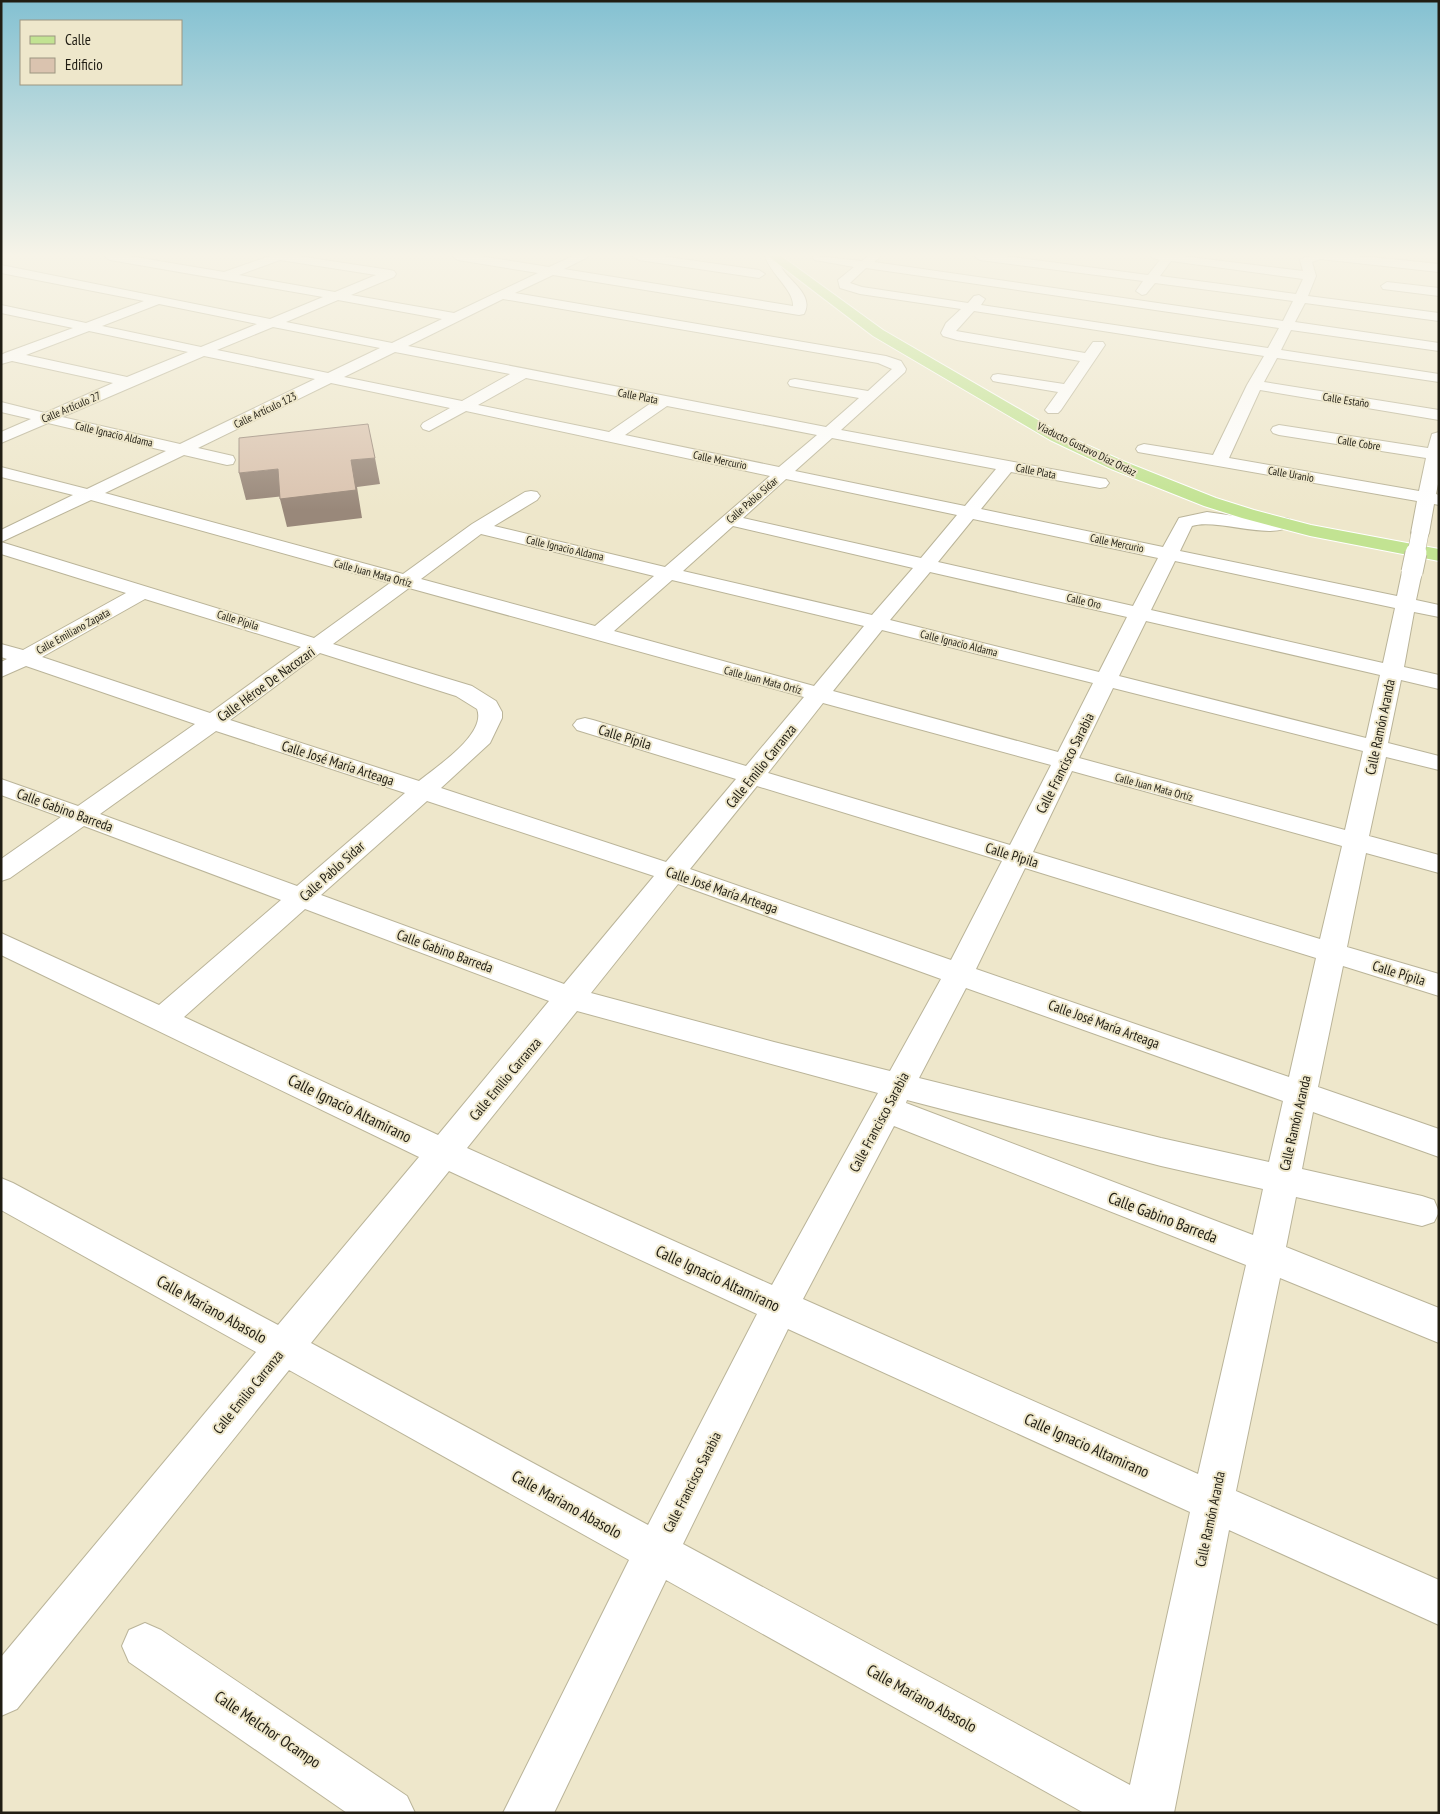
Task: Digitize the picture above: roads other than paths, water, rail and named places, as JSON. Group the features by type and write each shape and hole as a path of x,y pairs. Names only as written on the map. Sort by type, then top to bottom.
{"main road":[{"name":"Viaducto Gustavo Díaz Ordaz","path":"891,341 1056,437 1167,486 1210,502 1283,523 1418,577"}],"street":[{"path":"4,357 51,341"},
{"name":"Calle Mercurio","path":"151,341 1170,554 1418,577 1439,611"},
{"name":"Calle Artículo 27","path":"1,438 228,341"},
{"name":"Calle Plata","path":"361,341 829,433 1100,483"},
{"name":"Calle Artículo 123","path":"1,537 406,341"},
{"name":"Calle Pablo Sidar","path":"598,635 871,396 899,369 896,364 881,359 771,341"},
{"path":"991,341 1088,358"},
{"path":"1053,410 1101,341"},
{"path":"1199,341 1439,378"},
{"path":"1219,461 1235,422 1279,341"},
{"path":"1395,341 1439,347"},
{"path":"4,357 128,382"},
{"path":"429,426 523,373"},
{"path":"998,378 1067,389"},
{"path":"795,383 871,396"},
{"name":"Calle Estaño","path":"1254,385 1439,415"},
{"path":"612,437 664,401"},
{"name":"Calle Ignacio Aldama","path":"1,408 227,460"},
{"name":"Calle Cobre","path":"1280,430 1437,455"},
{"name":"Calle Ramón Aranda","path":"1149,1813 1213,1502 1392,672 1418,577 1420,533 1432,499 1439,434"},
{"name":"Calle Uranio","path":"1144,450 1219,461 1432,499"},
{"name":"Calle Emilio Carranza","path":"1,1693 1008,465"},
{"name":"Calle Juan Mata Ortíz","path":"1,472 88,494 1439,864"},
{"name":"Calle Héroe De Nacozari","path":"1,872 320,645 478,528 531,496"},
{"name":"Calle Francisco Sarabia","path":"528,1813 780,1307 959,973 1185,522 1207,517 1269,526 1277,526 1283,523"},
{"name":"Calle Oro","path":"729,520 1439,682"},
{"name":"Calle Ignacio Aldama","path":"478,528 878,623 1439,764"},
{"name":"Calle Pípila","path":"1,548 464,690 480,698 489,708 492,717"},
{"name":"Calle Emiliano Zapata","path":"1,672 13,654 144,591"},
{"name":"Calle José María Arteaga","path":"13,654 213,722 673,873 1439,1143"},
{"name":"Calle Pablo Sidar","path":"162,1018 302,899 478,743 488,728 492,717"},
{"name":"Calle Pípila","path":"585,725 1439,984"},
{"name":"Calle Gabino Barreda","path":"1,786 571,998 892,1098 1266,1256 1439,1326"},
{"name":"Calle Ignacio Altamirano","path":"1,943 444,1153 780,1307 1439,1603"},
{"path":"892,1098 1160,1152 1422,1211"},
{"name":"Calle Mariano Abasolo","path":"1,1193 1133,1813"},
{"name":"Calle Melchor Ocampo","path":"145,1646 390,1813"}]}
